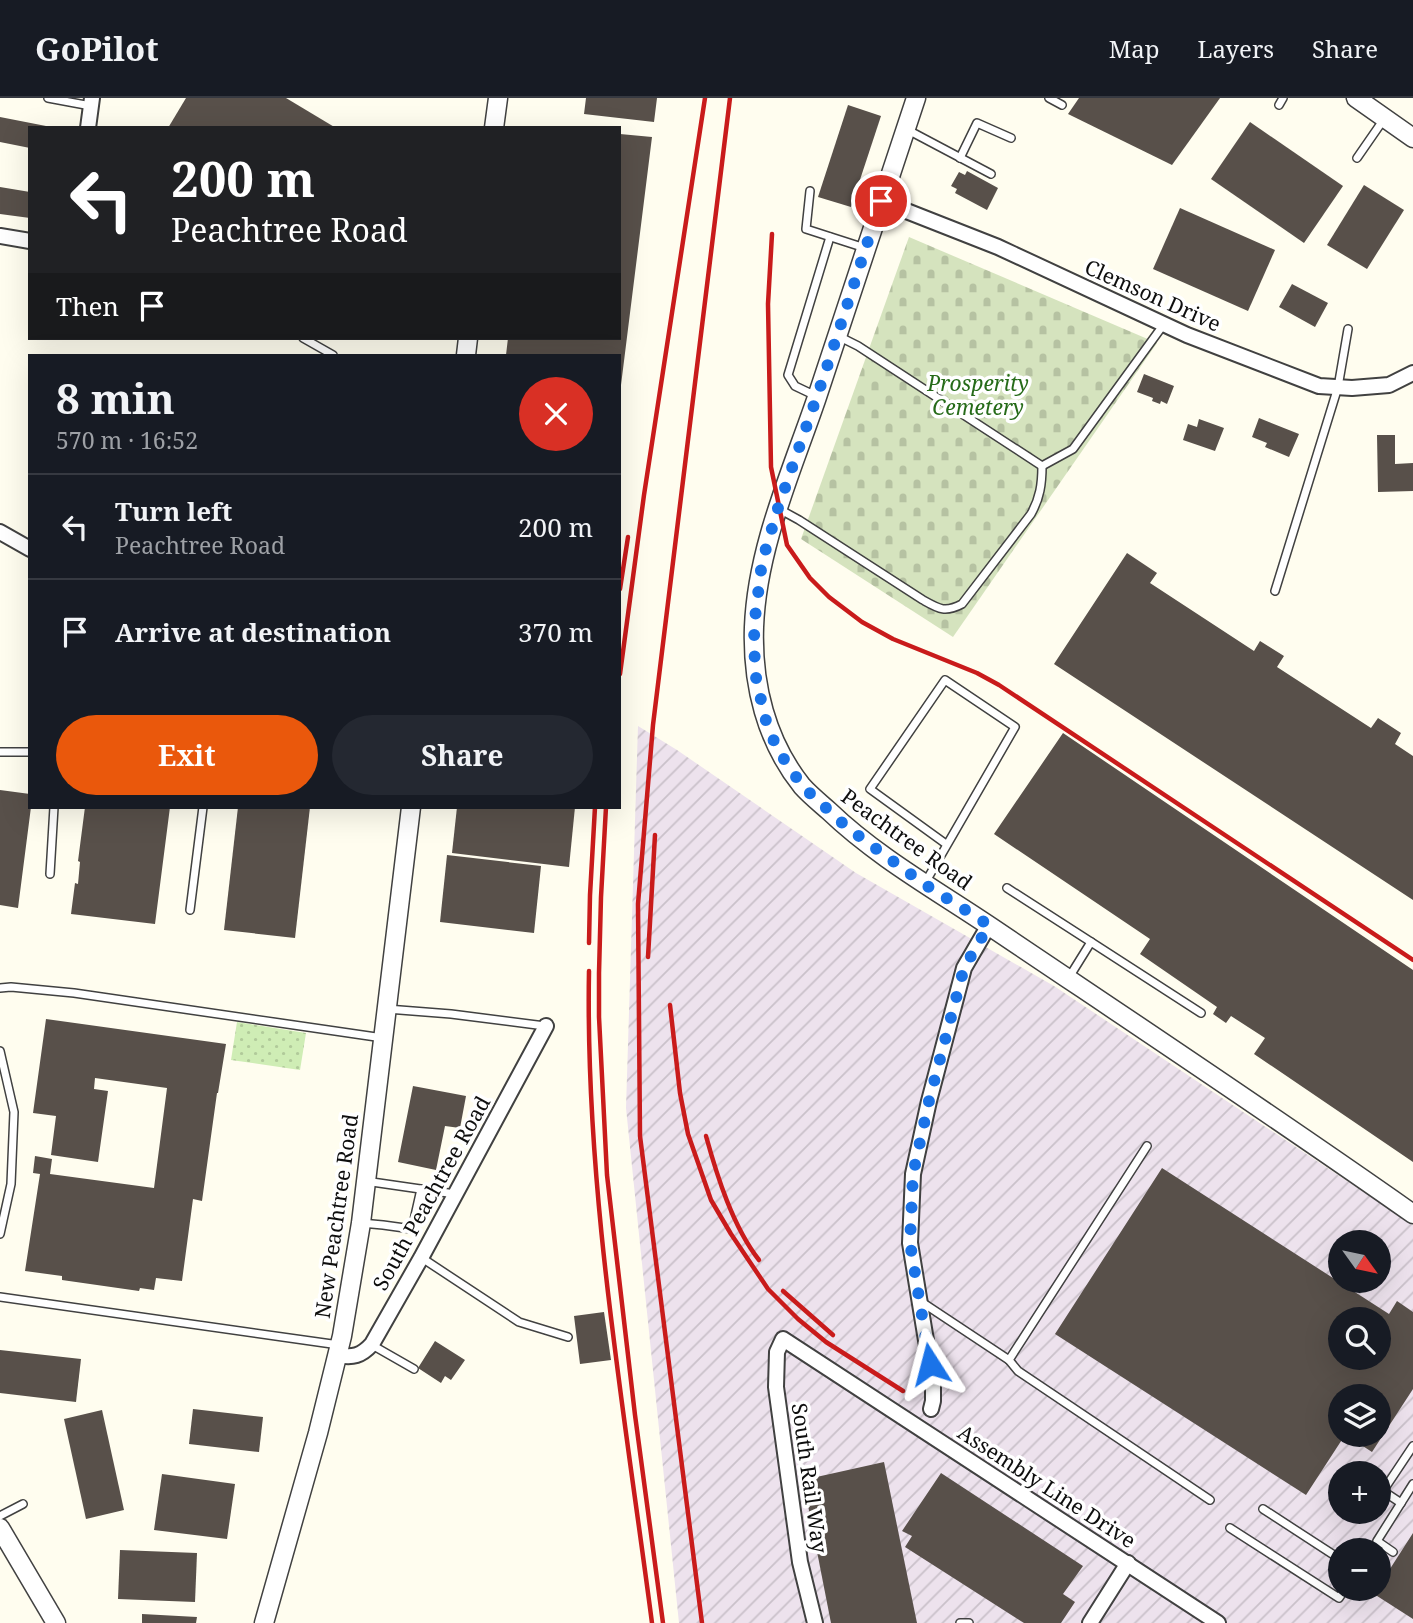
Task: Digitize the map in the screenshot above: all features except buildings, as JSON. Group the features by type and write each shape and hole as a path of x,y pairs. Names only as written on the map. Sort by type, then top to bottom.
{"street":[{"path":"494,126 498,98"},
{"name":"Peachtree Road","path":"916,98 762,562 754,626 755,673 765,718 777,749 803,787 848,828 924,884 989,925 1413,1214"},
{"path":"1356,98 1413,138"},
{"path":"88,126 91,102"},
{"name":"Clemson Drive","path":"881,201 998,247 1187,335 1318,386 1389,385 1413,373"},
{"path":"0,236 28,241"},
{"path":"0,532 28,548"},
{"name":"New Peachtree Road","path":"264,1623 318,1433 338,1350 361,1223 411,809"},
{"path":"930,1409 933,1384 910,1243 913,1174 964,968 989,925"},
{"name":"South Peachtree Road","path":"372,1344 545,1026"},
{"name":"Assembly Line Drive","path":"783,1339 1218,1623"},
{"name":"South Rail Way","path":"783,1339 777,1352 776,1387 800,1562 815,1623"},
{"path":"338,1350 349,1357 364,1353 372,1344"},
{"path":"0,1528 56,1623"},
{"path":"1090,1623 1128,1563"}],"lane":[{"path":"48,98 91,102"},
{"path":"1049,98 1062,105"},
{"path":"1357,158 1384,118"},
{"path":"960,158 977,123 1011,138"},
{"path":"906,128 991,174"},
{"path":"810,191 806,229 866,248"},
{"path":"817,396 795,386 788,375 830,237"},
{"path":"1042,466 1073,449 1164,324"},
{"path":"1275,592 1338,387 1348,329"},
{"path":"837,336 858,346 1042,466"},
{"path":"306,340 330,354"},
{"path":"778,508 923,600 937,608 951,610 962,604 1031,514 1038,502 1042,466"},
{"path":"924,884 1015,727 945,680 870,789 946,844"},
{"path":"0,751 28,752"},
{"path":"50,874 54,809"},
{"path":"190,910 203,809"},
{"path":"1007,888 1201,1013"},
{"path":"1068,979 1091,942"},
{"path":"0,988 74,993 383,1038"},
{"path":"386,1009 545,1026"},
{"path":"0,1051 15,1112 11,1184 0,1234"},
{"path":"1009,1360 1147,1146"},
{"path":"365,1181 455,1194"},
{"path":"361,1223 412,1229 421,1189"},
{"path":"421,1258 519,1322 568,1337"},
{"path":"0,1297 338,1350"},
{"path":"919,1300 1009,1360 1018,1371 1210,1500"},
{"path":"372,1344 414,1369"},
{"path":"1401,1503 1383,1491 1413,1446"},
{"path":"1379,1538 1413,1484"},
{"path":"0,1516 23,1504"},
{"path":"1263,1509 1328,1551"},
{"path":"1230,1528 1328,1591"},
{"path":"960,1623 969,1623"}],"shaded area":[{"path":"638,726 856,873 1054,986 1413,1225 1413,1623 679,1623 626,1108"}],"green space":[{"name":"Prosperity Cemetery","path":"909,237 1157,343 953,637 801,539"},
{"path":"237,1022 306,1033 300,1070 231,1060"}],"railway":[{"path":"621,667 644,495 705,98"},
{"path":"702,1623 640,1136 638,904 653,725 730,98"},
{"path":"772,234 768,304 771,467 787,545 810,578 829,597 862,622 893,639 977,673 999,685 1413,960"},
{"path":"621,582 628,537"},
{"path":"589,943 595,809"},
{"path":"606,809 599,1017 607,1175 663,1623"},
{"path":"648,957 655,835"},
{"path":"589,971 589,1052 600,1216 608,1298 652,1623"},
{"path":"670,1005 680,1093 688,1134 711,1200 731,1234 768,1289 798,1319 826,1342 903,1391"},
{"path":"706,1136 734,1217 759,1260"},
{"path":"783,1291 833,1335"}],"route":[{"path":"881,201 762,562 754,626 755,673 765,718 777,749 803,787 848,828 924,884 989,925 964,968 913,1174 910,1243 930,1364"}]}
